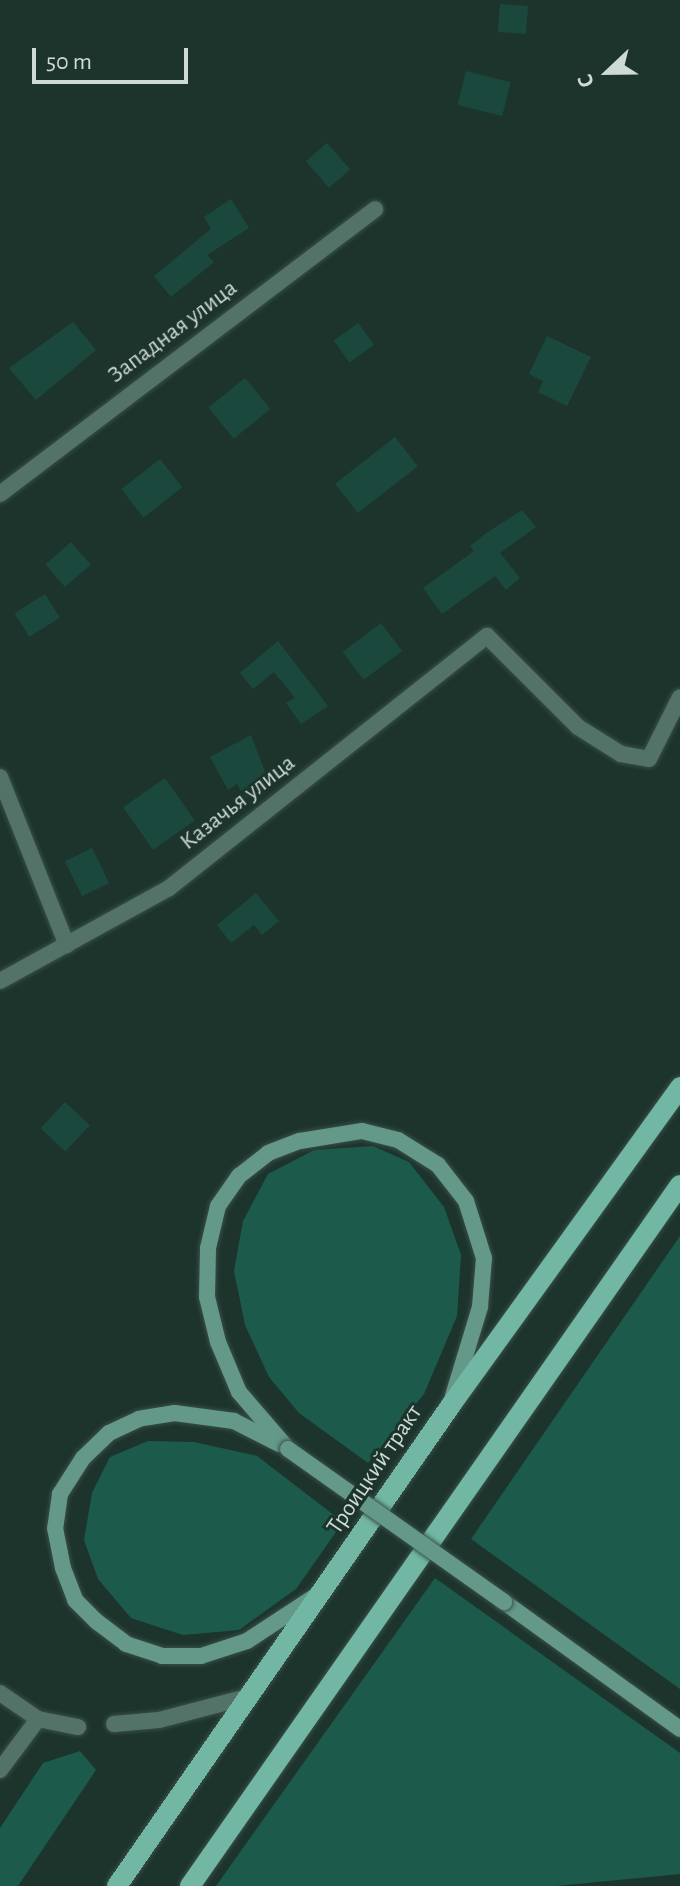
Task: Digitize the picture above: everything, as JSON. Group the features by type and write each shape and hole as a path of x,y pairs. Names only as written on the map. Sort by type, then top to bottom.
{"main road":[{"name":"Троицкий тракт","path":"117,1886 451,1405 680,1087"},
{"path":"288,1449 239,1392 218,1342 207,1297 208,1248 218,1206 239,1176 268,1153 330,1132 362,1131 398,1140 438,1165 466,1201 484,1258 480,1307 451,1405"},
{"path":"190,1886 680,1185"},
{"path":"324,1591 247,1641 201,1656 162,1656 126,1644 75,1600 63,1568 55,1528 60,1494 83,1458 109,1433 139,1419 175,1413 234,1421 288,1449 680,1729"}],"street":[{"name":"Западная улица","path":"0,494 375,209"},
{"name":"Казачья улица","path":"0,981 169,888 487,636 578,727 621,754 649,759 680,697"},
{"path":"0,777 67,945"},
{"path":"0,1693 38,1719 78,1727"},
{"path":"114,1724 159,1720 251,1696"},
{"path":"0,1770 38,1719"}],"green space":[{"path":"373,1146 409,1162 444,1207 461,1255 457,1316 424,1394 368,1463 299,1413 269,1377 245,1325 234,1271 243,1221 268,1174 314,1150"},
{"path":"680,1236 680,1689 471,1539"},
{"path":"148,1441 194,1442 257,1456 343,1522 296,1589 239,1630 183,1635 131,1618 98,1579 84,1540 92,1493 110,1457"},
{"path":"435,1578 680,1753 680,1874 556,1886 216,1886"},
{"path":"80,1751 96,1770 18,1886 0,1886 0,1828 43,1763"}],"building":[{"path":"500,4 528,6 526,34 498,32"},
{"path":"466,71 511,82 502,116 458,105"},
{"path":"327,143 350,169 329,188 306,161"},
{"path":"231,199 249,228 207,255 214,262 171,297 154,276 211,229 204,217"},
{"path":"73,322 96,350 36,400 9,368"},
{"path":"358,323 374,345 350,362 334,341"},
{"path":"547,336 591,357 567,406 538,392 543,381 529,374"},
{"path":"245,378 270,409 234,439 208,408"},
{"path":"395,437 418,466 358,513 335,484"},
{"path":"160,459 182,487 144,518 121,489"},
{"path":"522,510 536,527 500,553 520,578 506,590 495,576 442,614 423,588 474,551 470,546 485,534"},
{"path":"71,542 91,565 65,587 45,564"},
{"path":"45,594 60,618 29,637 14,613"},
{"path":"381,623 402,651 364,680 343,652"},
{"path":"278,641 328,706 301,724 286,703 295,698 274,672 253,689 240,673"},
{"path":"251,735 270,785 245,798 237,784 228,790 210,757"},
{"path":"165,778 195,821 153,850 123,807"},
{"path":"92,848 109,883 82,896 65,861"},
{"path":"256,893 279,921 262,935 254,925 231,943 217,925"},
{"path":"65,1102 90,1125 65,1152 40,1128"}]}
